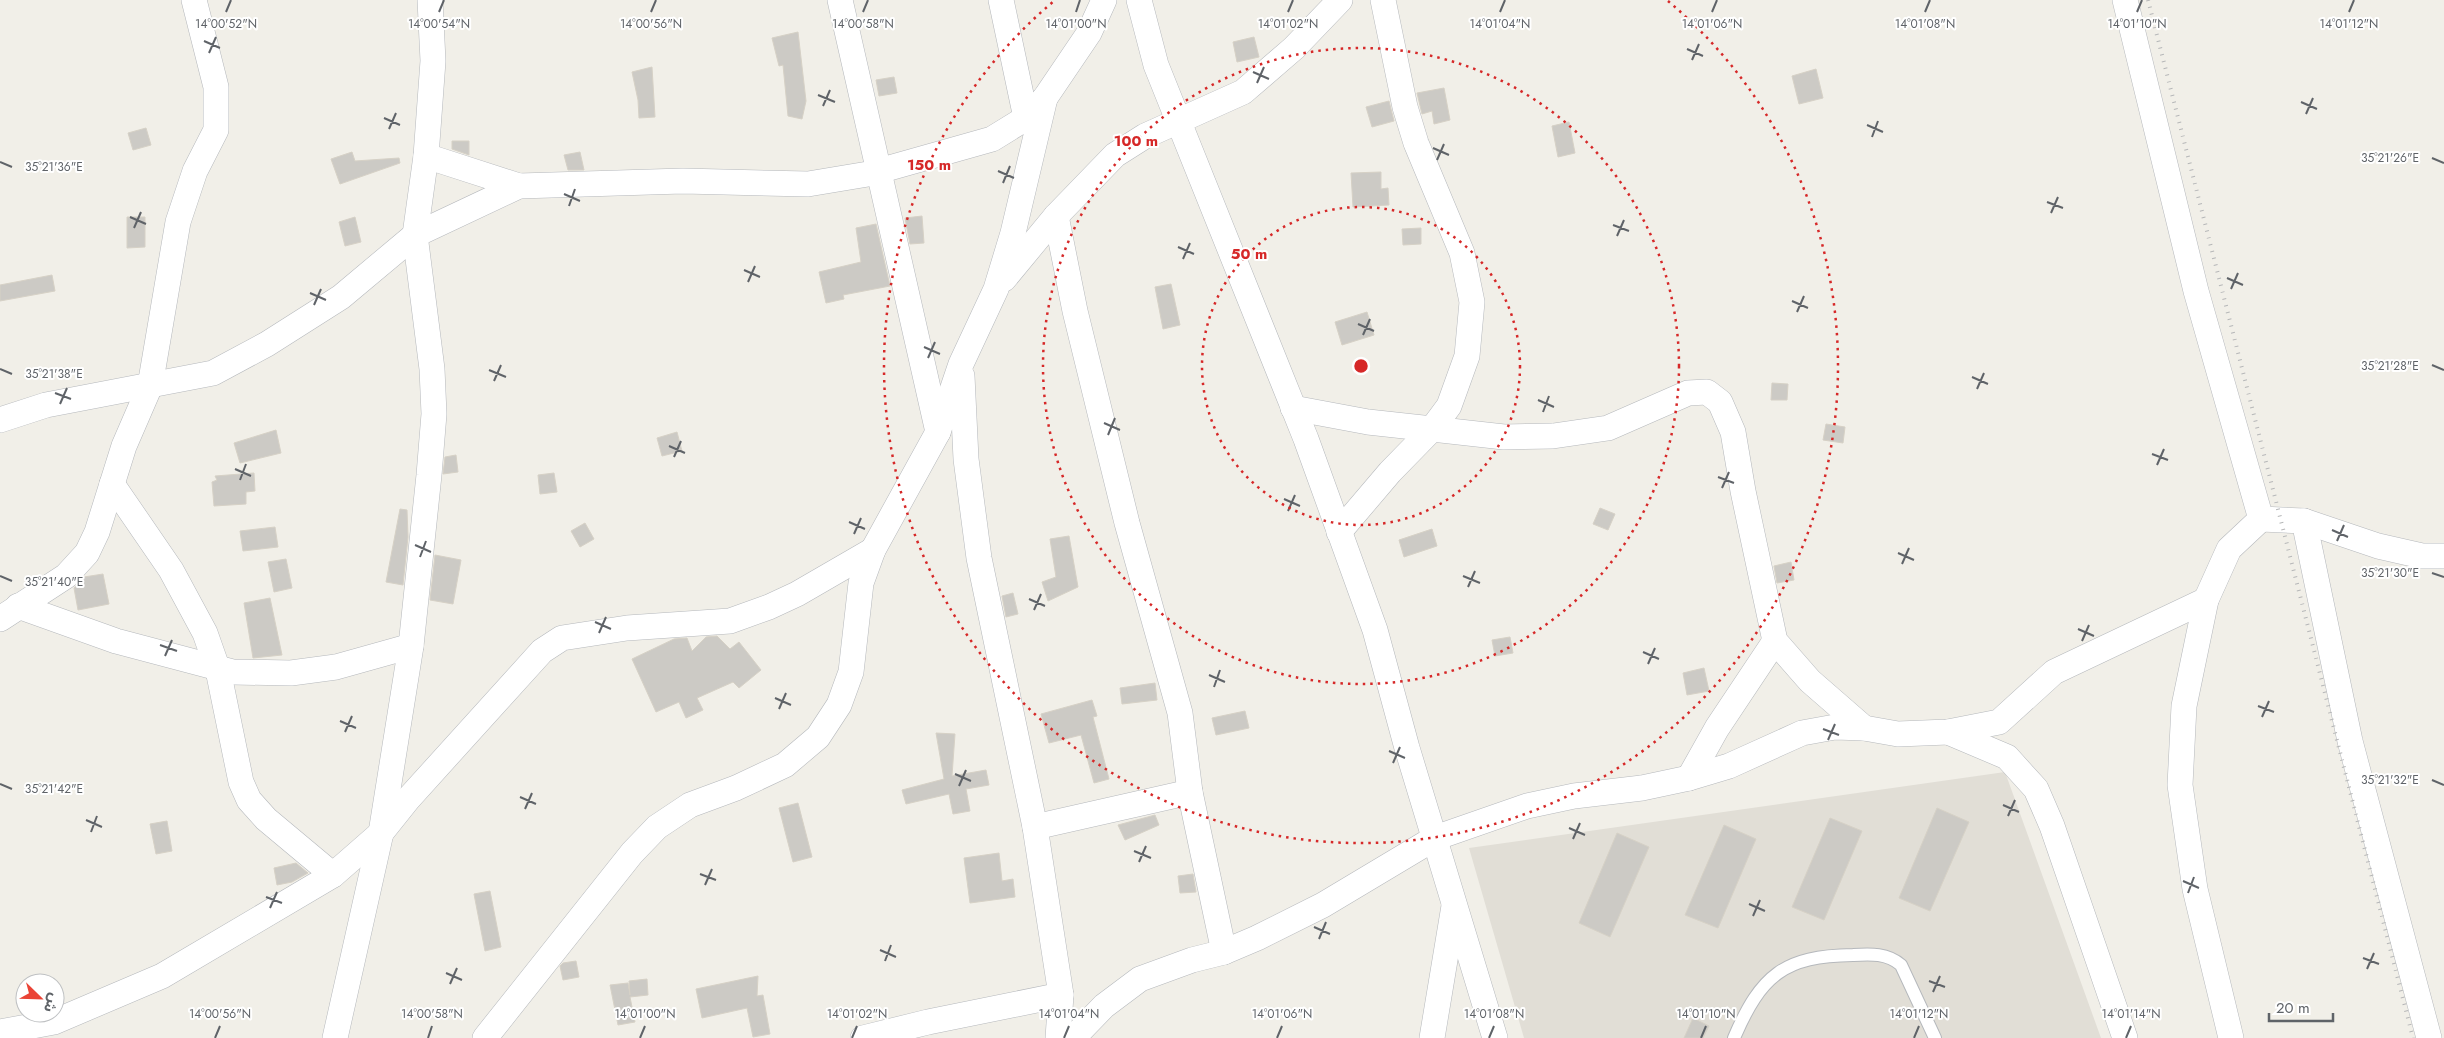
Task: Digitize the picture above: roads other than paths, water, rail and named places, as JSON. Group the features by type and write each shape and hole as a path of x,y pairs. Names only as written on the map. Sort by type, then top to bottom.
{"street":[{"path":"9,612 66,576 87,553 97,532 112,484 150,386 178,222 195,171 216,130 216,86 210,54 194,0"},
{"path":"335,1038 381,833 411,646 434,414 432,369 416,234 426,156 433,61 430,0"},
{"path":"840,0 938,432"},
{"path":"1001,0 1026,118"},
{"path":"426,156 519,186 683,181 808,184 878,171 992,139 1026,118 1045,98 1089,33 1104,0"},
{"path":"1139,0 1156,65 1293,408 1375,630 1407,748 1495,1038"},
{"path":"996,289 1056,216 1115,154 1145,136 1242,92 1294,48 1340,0"},
{"path":"1340,532 1390,472 1432,429 1449,406 1467,356 1472,302 1462,253 1416,143 1405,107 1383,0"},
{"path":"2125,0 2196,291 2261,519"},
{"path":"485,1038 632,854 657,827 690,805 736,788 785,765 818,737 839,704 851,672 861,583 873,550 938,432 961,364 996,289 1014,233 1045,98"},
{"path":"0,420 46,406 213,372 267,344 341,297 416,234 519,186"},
{"path":"1056,216 1075,312 1120,496 1180,713 1190,792 1224,952"},
{"path":"961,364 966,459 979,558 1035,827 1061,995 1058,1038"},
{"path":"1293,408 1368,422 1432,429 1504,436 1553,436 1608,428 1688,393 1707,392 1720,402 1733,432 1743,491 1775,641 1810,681 1864,728"},
{"path":"112,484 171,570 205,633 218,670 241,782 250,800 266,819 333,875"},
{"path":"2212,1038 2229,1028 2195,889 2180,785 2184,706 2206,600 2229,549 2261,519 2304,521 2378,546 2422,556 2444,556"},
{"path":"2304,521 2350,741 2429,1038"},
{"path":"0,1032 56,1030 162,976 333,875 381,833 409,798 542,650 562,638 627,628 730,621 769,607 797,594 873,550"},
{"path":"1073,1038 1104,1006 1140,980 1192,960 1224,952 1323,905 1435,838 1527,806 1574,796 1642,788 1688,778 1729,766 1802,733 1835,727 1864,728 1898,734 1948,732 1999,722 2054,672 2206,600"},
{"path":"9,612 218,670 256,674 336,667 411,646"},
{"path":"1688,778 1717,728 1775,641"},
{"path":"1948,732 2007,757 2036,789 2052,826 2125,1038"},
{"path":"1035,827 1190,792"},
{"path":"1432,1038 1455,902"},
{"path":"863,1038 928,1022 1061,995"}],"lane":[{"path":"1734,1038 1746,1011 1760,989 1779,971 1796,962 1823,955 1873,954 1892,957 1901,965 1935,1038"}],"railway":[{"path":"2148,0 2413,1038"}]}
